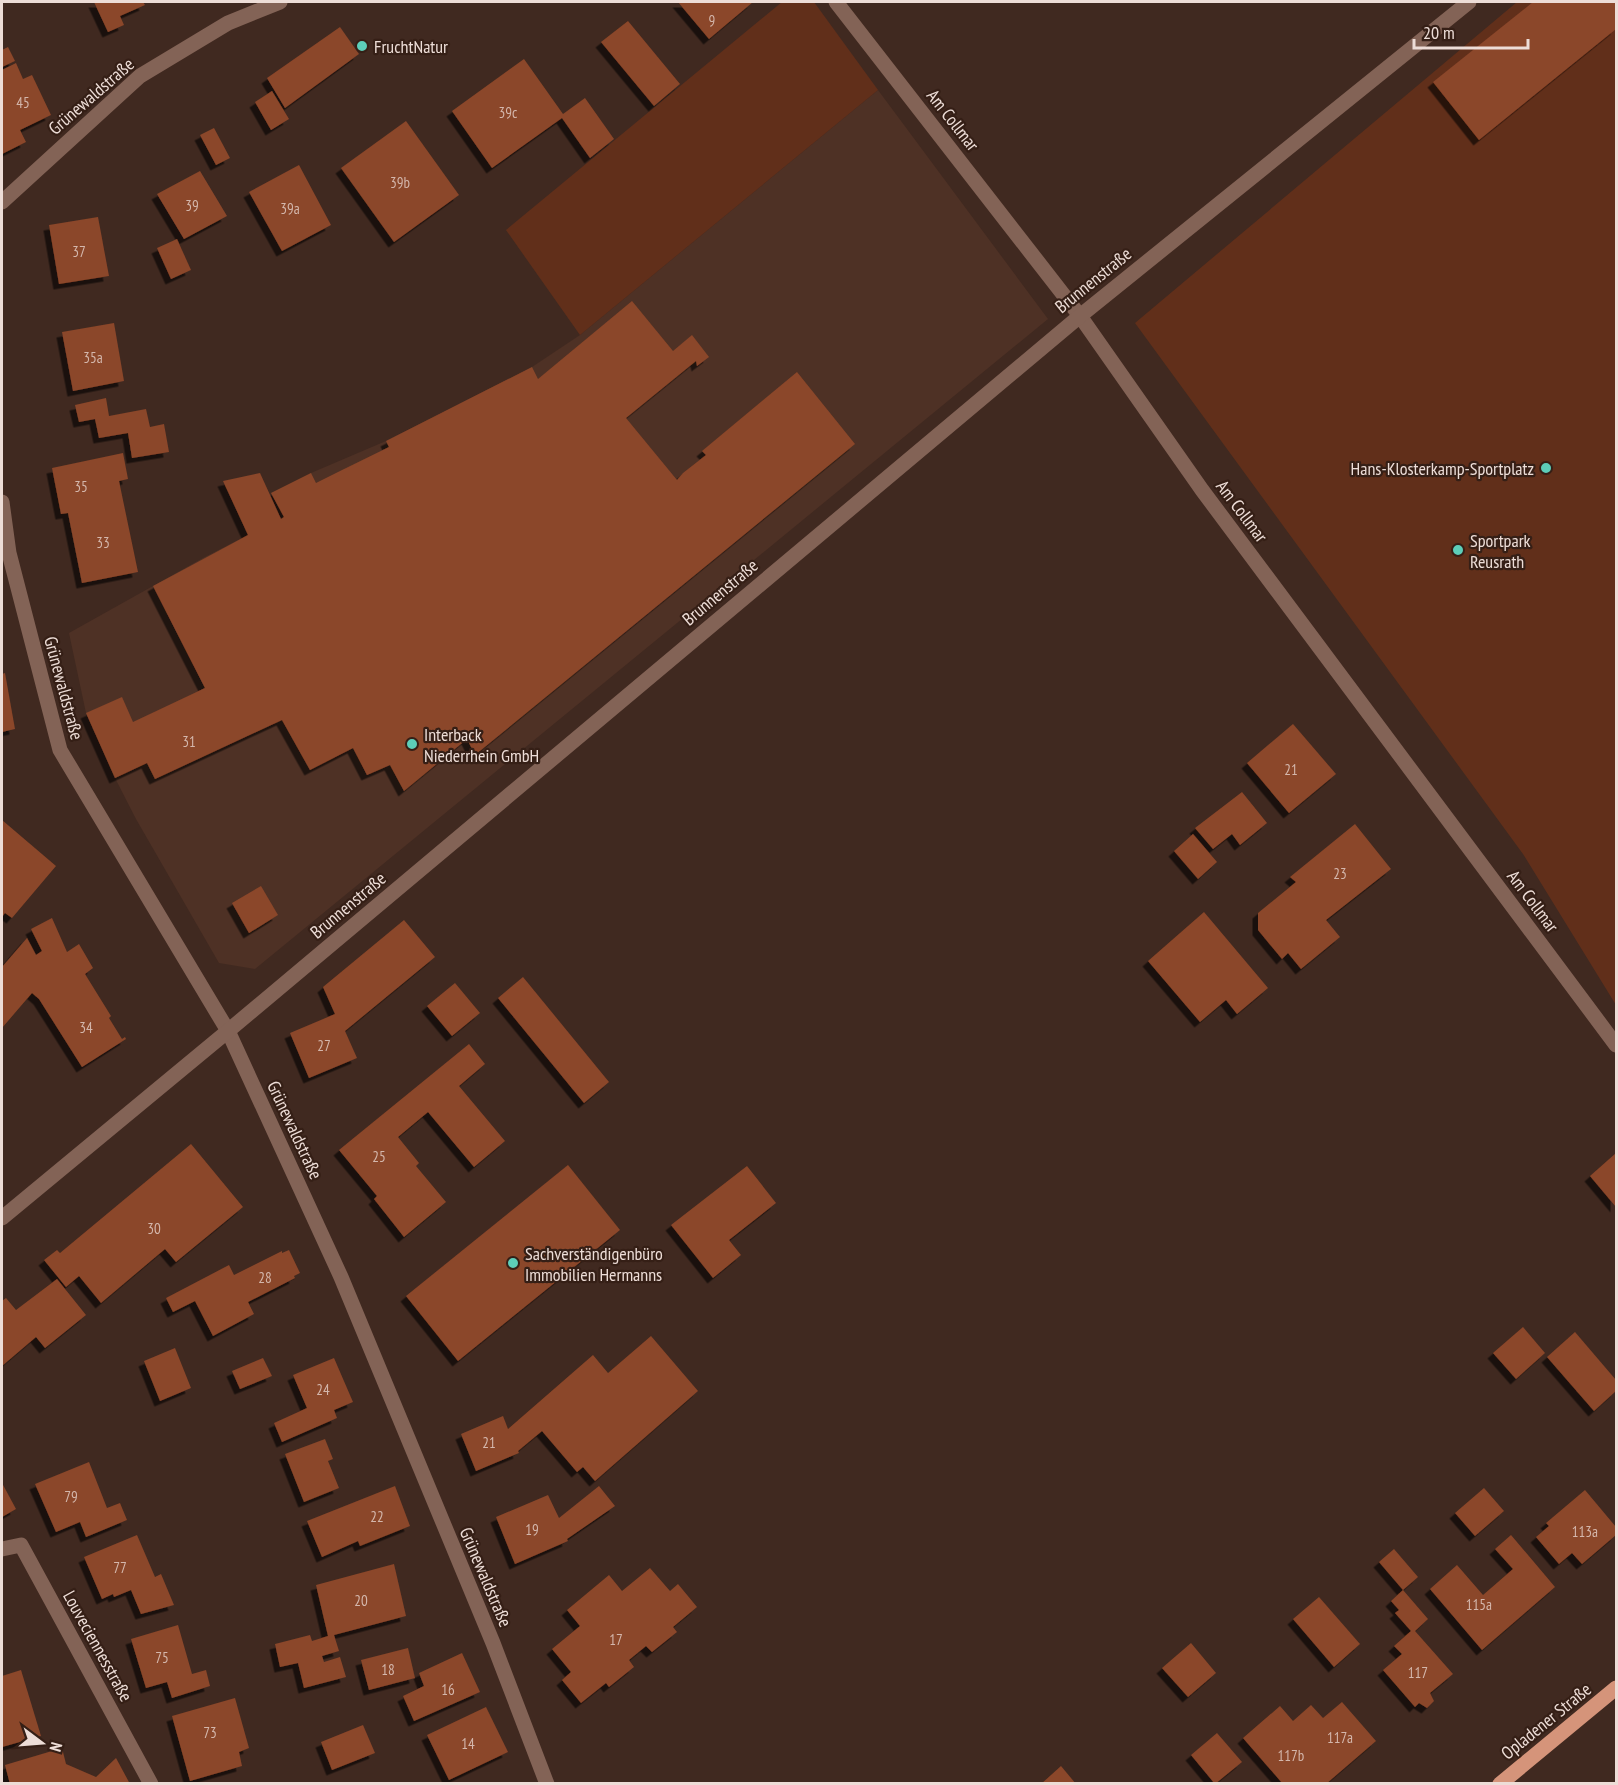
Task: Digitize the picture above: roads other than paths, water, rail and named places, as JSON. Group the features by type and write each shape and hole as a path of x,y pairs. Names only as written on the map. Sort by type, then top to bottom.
{"main road":[{"name":"Opladener Straße","path":"1500,1784 1617,1688"}],"street":[{"name":"Grünewaldstraße","path":"2,202 140,76 228,22 280,2"},
{"name":"Am Collmar","path":"836,2 1080,316 1209,499 1617,1045"},
{"name":"Brunnenstraße","path":"2,1218 228,1032 1080,316 1468,2"},
{"name":"Grünewaldstraße","path":"2,502 9,553 60,750 228,1032 341,1277 493,1643 547,1784"},
{"name":"Louveciennesstraße","path":"2,1549 21,1545 151,1784"}],"place":[{"name":"FruchtNatur","path":"362,46"},
{"name":"Hans-Klosterkamp-Sportplatz","path":"1546,468"},
{"name":"Sportpark Reusrath","path":"1458,550"},
{"name":"Interback Niederrhein GmbH","path":"412,744"},
{"name":"Sachverständigenbüro Immobilien Hermanns","path":"513,1263"}]}
